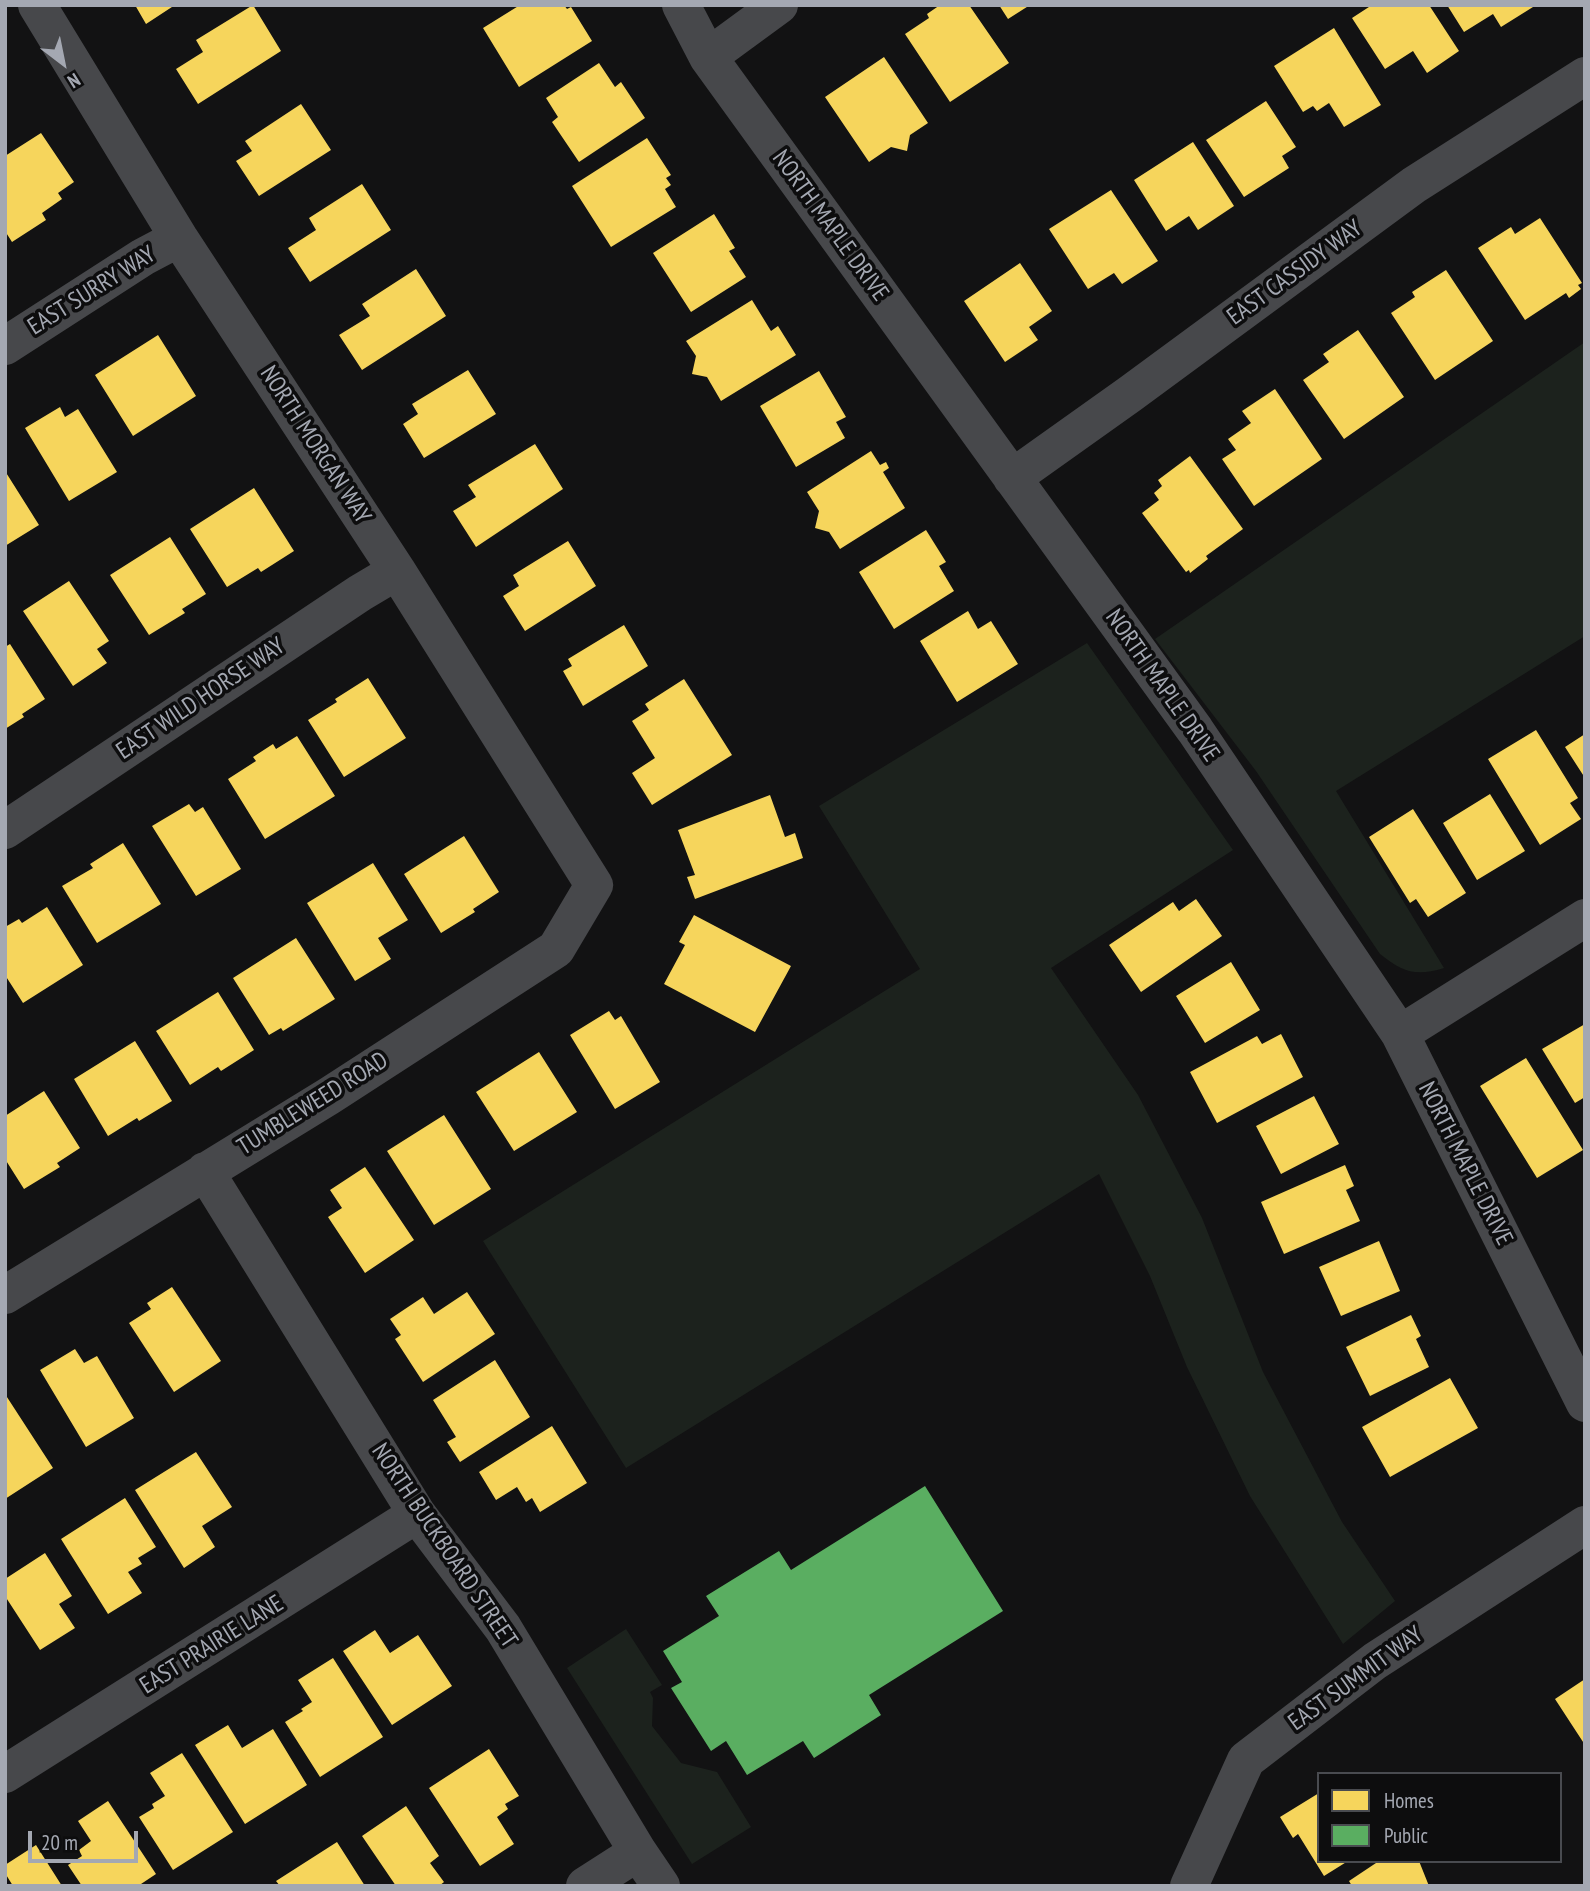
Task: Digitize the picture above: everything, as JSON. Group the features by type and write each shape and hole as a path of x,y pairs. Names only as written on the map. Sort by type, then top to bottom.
{"street":[{"name":"NORTH MORGAN WAY","path":"37,5 179,238 397,571 594,885"},
{"name":"NORTH MAPLE DRIVE","path":"681,5 708,57 1195,730 1400,1034 1585,1403"},
{"path":"708,57 779,5"},
{"name":"EAST CASSIDY WAY","path":"1012,478 1414,185 1585,76"},
{"name":"EAST SURRY WAY","path":"5,346 143,257 179,238"},
{"name":"EAST WILD HORSE WAY","path":"5,830 397,571"},
{"name":"TUMBLEWEED ROAD","path":"5,1295 329,1096 556,949 594,885"},
{"path":"1400,1034 1585,918"},
{"name":"NORTH BUCKBOARD STREET","path":"205,1171 417,1514 503,1628 661,1886"},
{"name":"EAST PRAIRIE LANE","path":"5,1774 417,1514"},
{"name":"EAST SUMMIT WAY","path":"1189,1886 1246,1760 1375,1661 1585,1525"},
{"path":"585,1886 638,1852"}],"shaded area":[{"path":"1585,342 1585,636 1336,791 1444,968 1425,972 1410,971 1380,954 1256,771 1155,639"},
{"path":"1087,643 1233,850 1051,968 1138,1095 1202,1218 1263,1372 1342,1522 1395,1601 1343,1644 1250,1496 1187,1367 1150,1276 1099,1174 626,1468 483,1241 920,969 819,806"},
{"path":"626,1629 662,1685 650,1692 653,1698 652,1726 681,1763 717,1772 751,1827 692,1864 567,1668"}],"building: Homes":[{"path":"135,5 175,5 146,24"},
{"path":"253,5 281,51 198,104 176,69 203,52 196,40"},
{"path":"520,5 564,5 567,9 571,7 592,41 519,87 483,28"},
{"path":"940,5 969,5 1009,63 950,102 905,34 929,18 927,14"},
{"path":"999,5 1030,5 1008,19"},
{"path":"1372,5 1429,5 1459,51 1427,73 1413,51 1385,69 1352,18"},
{"path":"1447,5 1533,7 1501,27 1493,14 1464,32"},
{"path":"1334,28 1381,105 1344,127 1329,103 1317,111 1313,106 1303,112 1274,66"},
{"path":"884,57 928,123 910,135 907,151 891,147 869,162 825,97"},
{"path":"599,63 615,87 621,82 645,118 579,162 552,122 558,117 546,98"},
{"path":"1266,101 1296,147 1282,156 1289,168 1244,197 1206,140"},
{"path":"301,104 331,150 259,196 236,161 252,151 245,141"},
{"path":"41,133 74,182 58,193 62,199 42,213 46,220 12,242 5,231 5,156"},
{"path":"647,138 671,175 666,178 671,185 665,189 676,207 611,247 572,186"},
{"path":"1193,142 1234,206 1198,230 1189,216 1166,231 1134,180"},
{"path":"362,184 391,230 310,282 288,248 316,230 309,218"},
{"path":"1111,190 1158,261 1122,284 1114,273 1088,289 1049,229"},
{"path":"714,214 735,248 729,251 746,277 691,312 653,253"},
{"path":"1540,218 1582,283 1578,285 1581,289 1569,298 1566,293 1525,320 1478,248 1511,227 1515,234"},
{"path":"1020,263 1052,311 1029,327 1038,340 1005,362 964,301"},
{"path":"416,269 446,316 362,370 339,335 370,316 362,304"},
{"path":"1446,270 1493,341 1435,380 1391,313 1415,297 1412,292"},
{"path":"752,300 771,331 778,326 796,355 721,401 707,377 692,374 696,356 686,341"},
{"path":"1358,330 1404,397 1344,439 1303,380 1329,362 1323,354"},
{"path":"158,335 196,396 133,436 95,375"},
{"path":"468,370 496,414 424,458 403,424 418,414 412,404"},
{"path":"819,371 846,417 836,422 845,438 796,467 760,406"},
{"path":"1275,389 1322,459 1254,506 1222,459 1236,450 1228,439 1251,423 1242,411"},
{"path":"60,407 65,417 78,409 117,472 69,501 25,428"},
{"path":"535,444 563,489 476,547 453,511 476,497 468,485"},
{"path":"871,451 880,465 886,462 889,468 883,472 905,508 840,549 829,532 815,528 819,511 807,492"},
{"path":"1190,456 1243,529 1206,556 1208,559 1190,573 1189,570 1186,572 1142,513 1159,500 1154,493 1162,486 1158,480"},
{"path":"5,471 39,525 5,546"},
{"path":"254,488 294,551 261,572 258,568 227,587 190,529"},
{"path":"926,530 946,562 939,566 954,591 894,629 859,572"},
{"path":"170,537 206,594 182,609 185,613 149,635 110,575"},
{"path":"568,541 596,586 525,631 503,596 519,586 513,575"},
{"path":"69,581 109,641 97,649 107,663 73,686 23,611"},
{"path":"968,611 978,629 991,621 1018,664 957,702 920,641"},
{"path":"624,625 648,666 583,706 563,671 572,666 568,659"},
{"path":"10,644 45,699 5,729 5,647"},
{"path":"368,678 406,738 344,777 308,720"},
{"path":"684,679 732,755 652,805 632,773 655,758 632,721 649,710 645,704"},
{"path":"1536,730 1578,798 1570,803 1581,819 1540,845 1488,759"},
{"path":"1585,734 1585,778 1565,747"},
{"path":"297,736 335,796 265,839 228,779 256,761 253,757 273,744 276,749"},
{"path":"1490,794 1525,851 1477,880 1443,823"},
{"path":"770,795 785,837 795,833 803,858 695,899 687,877 695,875 678,830"},
{"path":"189,804 195,812 203,807 241,869 196,896 152,826"},
{"path":"1413,809 1466,893 1428,917 1416,899 1410,903 1369,837"},
{"path":"464,836 499,892 473,909 475,912 441,933 404,874"},
{"path":"123,843 161,904 97,943 62,886 93,868 90,864"},
{"path":"373,863 408,920 378,938 391,959 355,981 307,903"},
{"path":"1196,899 1222,936 1141,992 1109,945 1173,902 1179,911"},
{"path":"47,907 83,965 23,1003 5,975 5,927 19,919 22,923"},
{"path":"694,915 791,966 755,1032 664,984 685,945 679,942"},
{"path":"296,938 335,999 283,1031 281,1028 269,1035 233,978"},
{"path":"1231,962 1260,1010 1205,1043 1176,996"},
{"path":"218,992 254,1050 221,1071 218,1067 190,1085 156,1031"},
{"path":"609,1011 615,1020 621,1016 660,1082 615,1109 570,1035"},
{"path":"1585,1024 1585,1097 1575,1103 1542,1049"},
{"path":"1281,1034 1303,1077 1217,1123 1190,1072 1257,1036 1262,1044"},
{"path":"135,1041 172,1101 108,1136 74,1079"},
{"path":"539,1052 577,1112 514,1151 476,1092"},
{"path":"1526,1058 1583,1150 1537,1178 1480,1086"},
{"path":"44,1091 80,1148 57,1163 60,1167 24,1189 5,1159 5,1116"},
{"path":"1314,1096 1339,1144 1281,1174 1256,1126"},
{"path":"444,1115 491,1189 434,1225 387,1151"},
{"path":"1345,1165 1354,1186 1346,1190 1360,1221 1284,1254 1261,1202"},
{"path":"365,1167 414,1240 365,1273 328,1217 342,1208 330,1190"},
{"path":"1379,1241 1400,1291 1341,1316 1319,1267"},
{"path":"172,1287 221,1361 174,1392 129,1323 151,1309 147,1303"},
{"path":"467,1292 495,1334 423,1382 395,1339 401,1335 390,1319 423,1297 434,1314"},
{"path":"1411,1315 1421,1336 1416,1339 1429,1367 1370,1396 1346,1347"},
{"path":"75,1349 84,1363 97,1356 134,1418 86,1447 40,1370"},
{"path":"495,1360 530,1417 460,1462 447,1442 456,1437 433,1400"},
{"path":"1450,1378 1478,1428 1390,1477 1362,1427"},
{"path":"5,1394 53,1468 5,1499"},
{"path":"552,1426 587,1483 540,1512 532,1498 526,1502 517,1487 496,1500 479,1472"},
{"path":"196,1452 232,1507 202,1526 215,1547 184,1568 135,1490"},
{"path":"125,1498 156,1547 138,1558 142,1564 128,1572 142,1593 108,1614 61,1539"},
{"path":"45,1553 72,1596 59,1604 75,1628 40,1650 5,1596 5,1579"},
{"path":"375,1630 390,1653 418,1635 452,1686 392,1725 343,1651"},
{"path":"333,1658 383,1737 320,1777 285,1722 312,1702 298,1680"},
{"path":"1585,1679 1585,1745 1555,1699"},
{"path":"228,1725 242,1748 273,1729 307,1785 245,1824 195,1745"},
{"path":"489,1749 519,1796 505,1804 508,1809 497,1817 514,1844 480,1866 429,1788"},
{"path":"182,1753 233,1832 173,1870 139,1817 154,1808 152,1804 165,1796 150,1773"},
{"path":"1317,1794 1317,1863 1345,1863 1324,1876 1298,1834 1293,1838 1280,1817"},
{"path":"108,1801 156,1874 138,1886 82,1886 68,1865 82,1856 79,1850 91,1841 78,1821"},
{"path":"406,1806 439,1856 430,1863 444,1882 439,1886 396,1886 362,1836"},
{"path":"337,1842 365,1886 280,1886 276,1881"},
{"path":"36,1845 62,1886 13,1886 5,1873 5,1865"},
{"path":"1376,1863 1420,1863 1429,1886 1352,1886 1349,1881"}],"building: Public":[{"path":"925,1486 1003,1611 869,1695 881,1715 814,1758 803,1741 747,1775 726,1741 711,1751 671,1688 682,1682 663,1651 719,1616 706,1596 779,1551 791,1570"}]}
